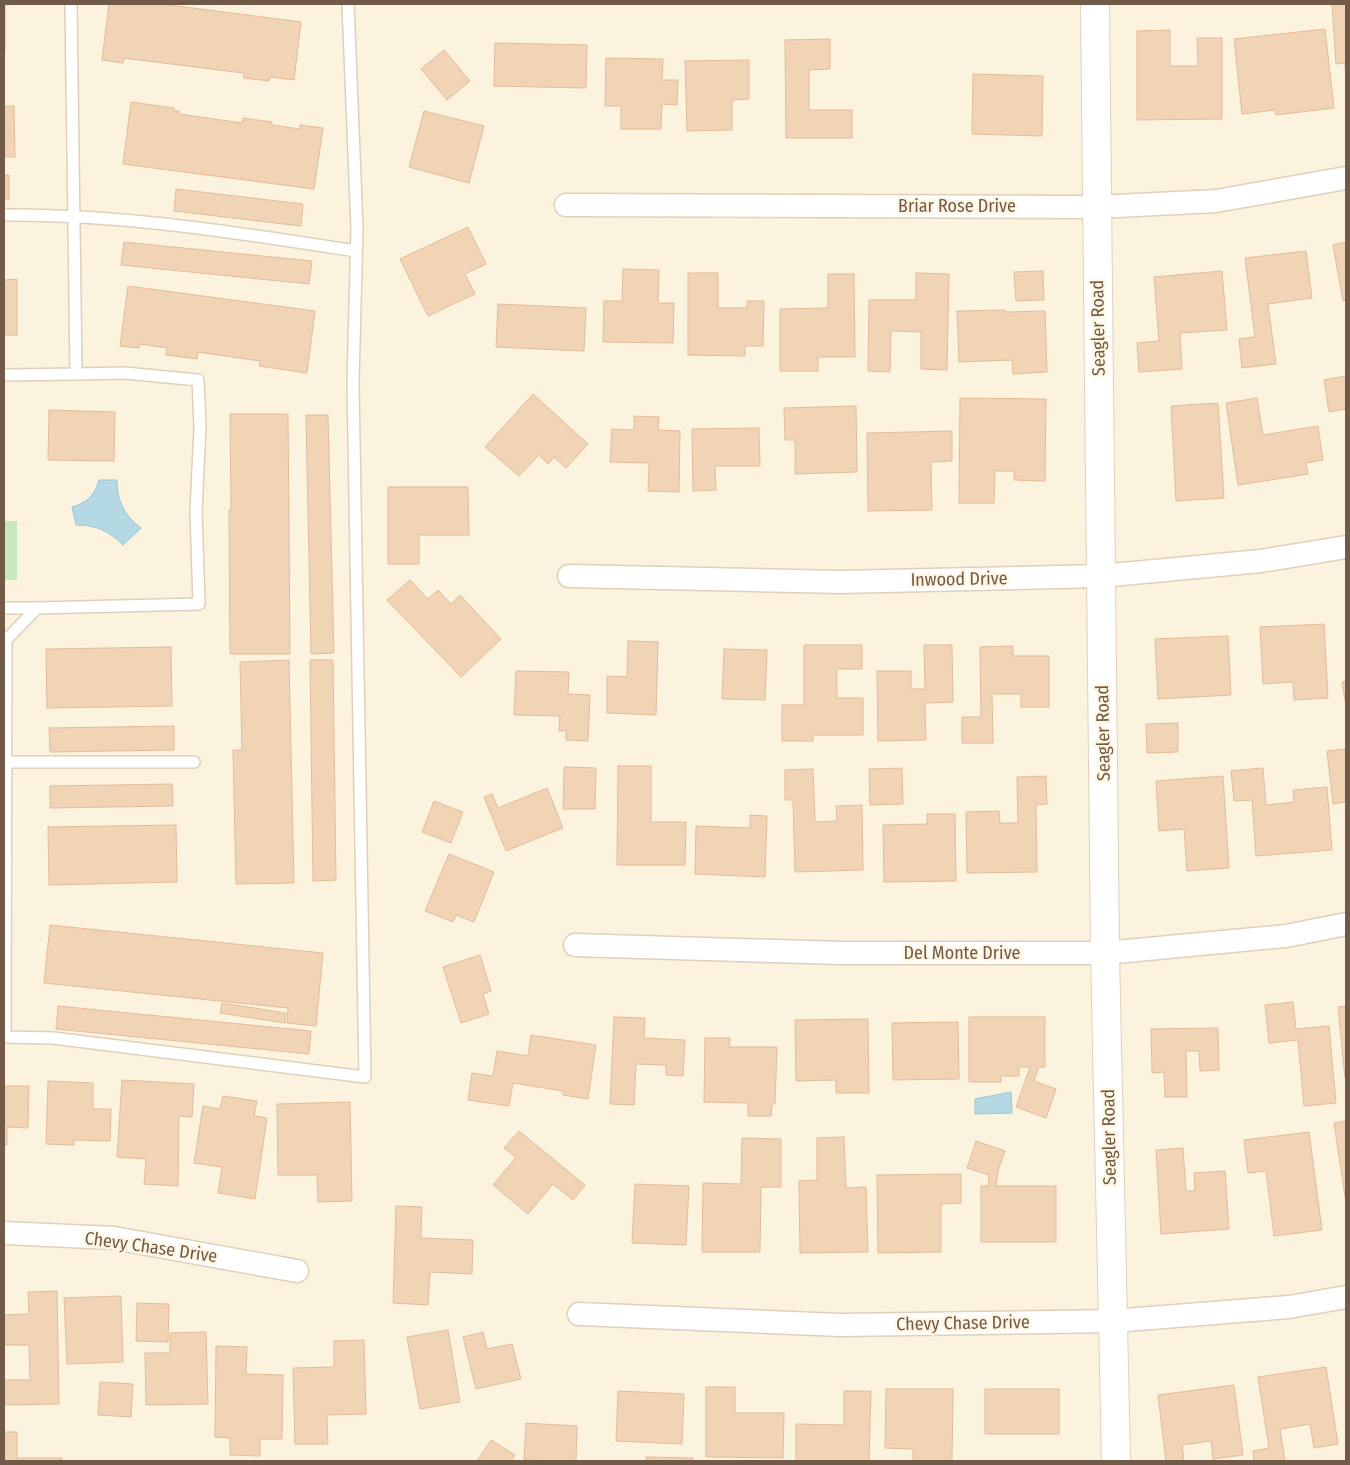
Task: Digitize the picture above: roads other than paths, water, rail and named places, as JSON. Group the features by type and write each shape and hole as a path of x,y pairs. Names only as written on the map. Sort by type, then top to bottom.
{"street":[{"name":"Seagler Road","path":"1095,4 1105,953 1116,1461"},
{"name":"Briar Rose Drive","path":"566,205 1097,207 1216,201 1346,178"},
{"name":"Inwood Drive","path":"569,576 840,582 1101,576 1261,561 1346,547"},
{"name":"Del Monte Drive","path":"575,945 840,953 1105,953 1286,936 1346,924"},
{"name":"Chevy Chase Drive","path":"4,1233 114,1238 297,1271"},
{"name":"Chevy Chase Drive","path":"579,1314 841,1325 1113,1320 1289,1306 1346,1297"}],"lane":[{"path":"71,4 76,374"},
{"path":"38,608 6,640 4,1037 53,1038 365,1077 353,383 356,251 348,4"},
{"path":"4,215 74,216 217,230 356,251"},
{"path":"4,375 125,373 198,380 200,427 196,511 199,604 4,608"},
{"path":"5,762 194,762"}],"water":[{"path":"99,480 117,480 118,495 126,513 141,528 123,545 113,536 102,530 90,526 76,525 72,507 90,498"},
{"path":"1011,1092 1012,1113 975,1114 975,1099"}]}
